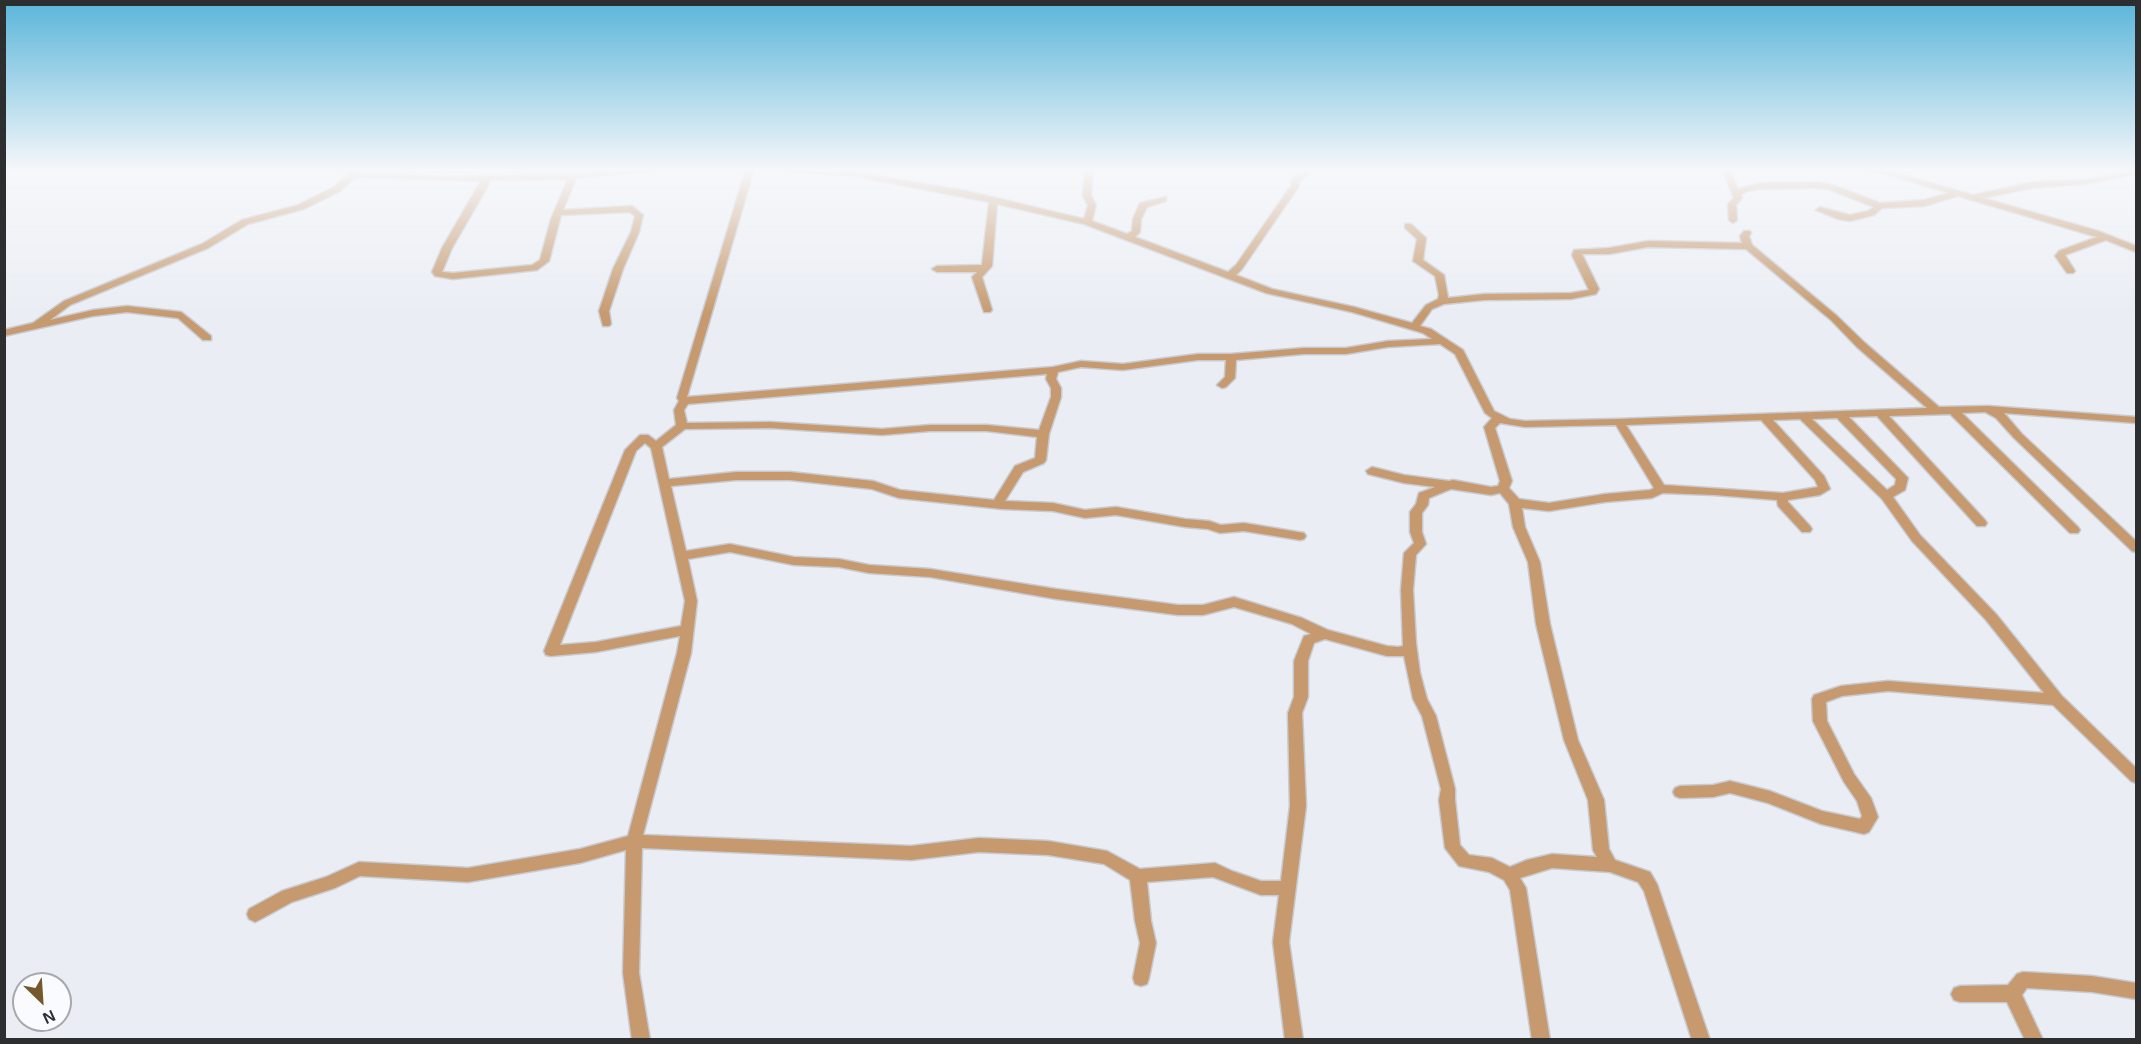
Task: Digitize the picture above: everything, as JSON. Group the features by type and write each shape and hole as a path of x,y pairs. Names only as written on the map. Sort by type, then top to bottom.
{"street":[{"path":"38,324 67,303 205,246 245,222 261,218"},
{"path":"465,218 447,248 438,274 453,276 534,268 544,261 557,218"},
{"path":"606,324 604,311 638,218"},
{"path":"682,426 679,410 684,401 682,398 736,218"},
{"path":"987,310 977,277 987,266 991,218"},
{"path":"1068,218 1087,222 1269,291 1414,327 1444,341 1459,352 1490,413 1508,422 1525,424 1619,422 1988,409 2003,413 2136,420"},
{"path":"1087,222 1088,218"},
{"path":"1128,238 1136,232 1138,218"},
{"path":"1229,276 1239,267 1273,218"},
{"path":"2039,218 2106,237 2136,249"},
{"path":"1408,226 1422,238 1418,261 1439,274 1444,295 1442,301"},
{"path":"1747,232 1744,236 1748,246 1834,318 1861,345 1938,411"},
{"path":"2070,271 2060,256 2062,253 2106,237"},
{"path":"1414,327 1429,307 1442,301 1484,297 1570,296 1593,292 1594,289 1577,252 1609,251 1648,244 1748,246"},
{"path":"937,268 985,269"},
{"path":"4,333 93,313 127,309 181,315 207,338"},
{"path":"684,401 1053,370 1081,364 1123,367 1198,357 1231,357 1274,352 1346,351 1399,342 1444,341"},
{"path":"1222,385 1230,378 1231,357"},
{"path":"998,503 1019,468 1040,460 1042,434 1056,397 1056,388 1051,379 1053,370"},
{"path":"1953,410 2074,530"},
{"path":"1880,412 1981,522"},
{"path":"2003,413 2018,436 2136,548"},
{"path":"1840,414 1902,478 1901,487 1886,496"},
{"path":"1802,415 1886,496 1916,538 1991,617 2057,700 2136,777"},
{"path":"1499,418 1489,427 1506,481 1503,489"},
{"path":"1515,503 1559,507 1605,498 1645,496 1661,489 1715,490 1783,497 1824,489 1820,479 1765,418"},
{"path":"1619,422 1661,489"},
{"path":"656,446 682,426 770,425 882,432 930,428 987,428 1042,434"},
{"path":"641,1040 632,973 634,841 684,653 691,600 656,446 645,437 631,450 551,651 596,647 687,630"},
{"path":"1372,471 1404,479 1491,491 1503,489"},
{"path":"665,483 736,476 790,476 873,485 899,494 1053,507 1085,514 1116,512 1209,525 1220,529 1244,527 1300,536"},
{"path":"1453,484 1423,496 1422,505 1416,512 1416,532 1420,544 1410,553 1407,590 1410,649 1419,699 1429,716 1448,789 1447,800 1453,848 1465,861 1492,865 1510,875 1518,888 1541,1040"},
{"path":"1503,489 1515,503 1519,527 1534,562 1543,624 1571,740 1596,800 1602,850 1610,865"},
{"path":"1783,497 1782,503 1806,529"},
{"path":"680,556 730,548 794,561 839,563 869,569 930,573 1056,594 1178,610 1203,610 1234,602 1297,621 1315,634 1387,651 1398,652 1410,649"},
{"path":"1294,1040 1281,942 1298,806 1295,713 1301,697 1301,661 1315,634"},
{"path":"1680,792 1713,791 1730,787 1770,797 1821,818 1864,827 1869,817 1864,798 1849,778 1820,721 1819,699 1841,691 1888,686 2057,700"},
{"path":"255,914 288,896 329,883 359,869 468,875 580,856 634,841 911,853 979,845 1048,848 1107,858 1138,876 1215,870 1243,883 1261,888 1288,888"},
{"path":"1510,875 1527,867 1552,861 1610,865 1644,877 1651,889 1701,1040"},
{"path":"1138,876 1148,943 1141,978"},
{"path":"1960,994 2012,993 2023,980 2091,984 2136,991"},
{"path":"2012,993 2034,1040"}]}
